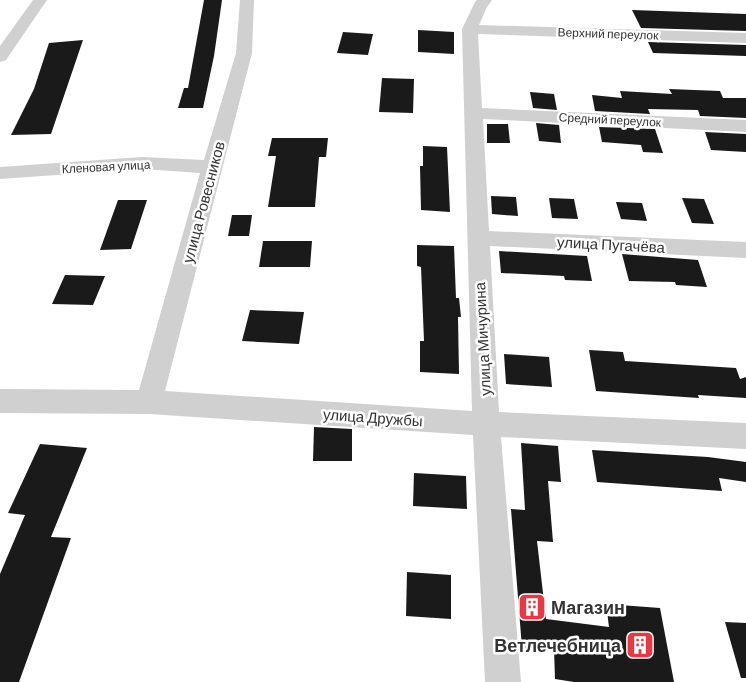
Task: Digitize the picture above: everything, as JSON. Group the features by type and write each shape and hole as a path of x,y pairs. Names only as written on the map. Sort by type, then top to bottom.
{"street":[{"path":"0,57 40,0"},
{"name":"улица Ровесников","path":"149,402 244,53 247,0"},
{"name":"улица Мичурина","path":"485,0 480,5 470,29 486,424 503,682"},
{"name":"Верхний переулок","path":"470,29 746,38"},
{"name":"Средний переулок","path":"474,113 746,126"},
{"name":"Кленовая улица","path":"0,174 142,163 200,165 211,170"},
{"name":"улица Пугачёва","path":"477,238 746,250"},
{"name":"улица Дружбы","path":"0,401 149,402 486,424 746,436"}],"building":[{"path":"204,0 222,0 214,56 203,108 178,108 184,88 188,88"},
{"path":"632,10 746,14 746,31 641,28"},
{"path":"418,30 454,32 454,54 418,52"},
{"path":"343,32 373,34 368,55 337,53"},
{"path":"83,40 51,134 11,135 34,89 49,43"},
{"path":"648,42 746,45 746,56 653,53"},
{"path":"382,78 414,79 413,113 379,112"},
{"path":"669,89 720,91 723,98 746,98 746,118 700,116 698,110 648,109 650,114 595,111 592,95 622,98 620,91 672,94"},
{"path":"530,92 554,94 557,110 533,108"},
{"path":"536,123 559,125 561,143 539,141"},
{"path":"487,124 508,124 510,143 487,143"},
{"path":"599,127 655,129 663,153 643,152 641,145 602,142"},
{"path":"705,132 746,134 746,152 711,150"},
{"path":"272,138 328,138 326,157 319,157 315,207 268,207 276,156 268,156"},
{"path":"423,146 447,147 450,212 421,210 420,166 423,166"},
{"path":"491,196 516,197 518,216 492,214"},
{"path":"549,198 574,199 578,219 552,218"},
{"path":"682,198 704,199 714,224 692,223"},
{"path":"118,200 147,200 131,249 100,250"},
{"path":"616,202 642,203 647,221 621,219"},
{"path":"232,215 252,215 249,236 228,236"},
{"path":"263,241 312,241 310,267 259,267"},
{"path":"417,245 454,246 456,298 459,298 461,317 458,317 459,374 420,372 420,341 424,341 421,267 417,266"},
{"path":"499,251 587,256 592,281 565,280 564,276 501,273"},
{"path":"622,254 698,260 707,287 676,285 675,282 629,281"},
{"path":"65,275 105,276 93,305 52,304"},
{"path":"250,310 304,312 299,344 242,341"},
{"path":"589,350 623,352 625,361 736,368 740,379 746,377 746,398 698,395 699,398 596,391"},
{"path":"504,354 549,357 552,387 506,384"},
{"path":"314,427 352,429 352,461 313,461"},
{"path":"521,443 558,446 561,482 548,481 553,542 537,541 546,619 609,627 606,604 660,608 674,682 574,682 555,679 554,649 522,648 511,509 525,510"},
{"path":"40,444 87,448 51,537 71,538 19,682 0,682 0,574 25,515 8,513"},
{"path":"592,450 708,457 746,462 746,482 719,478 722,491 597,482"},
{"path":"414,473 466,476 467,509 413,506"},
{"path":"407,572 451,575 451,619 406,616"},
{"path":"725,622 746,623 746,678 741,678"}],"place":[{"name":"Магазин","path":"532,607"},
{"name":"Ветлечебница","path":"640,645"}]}
